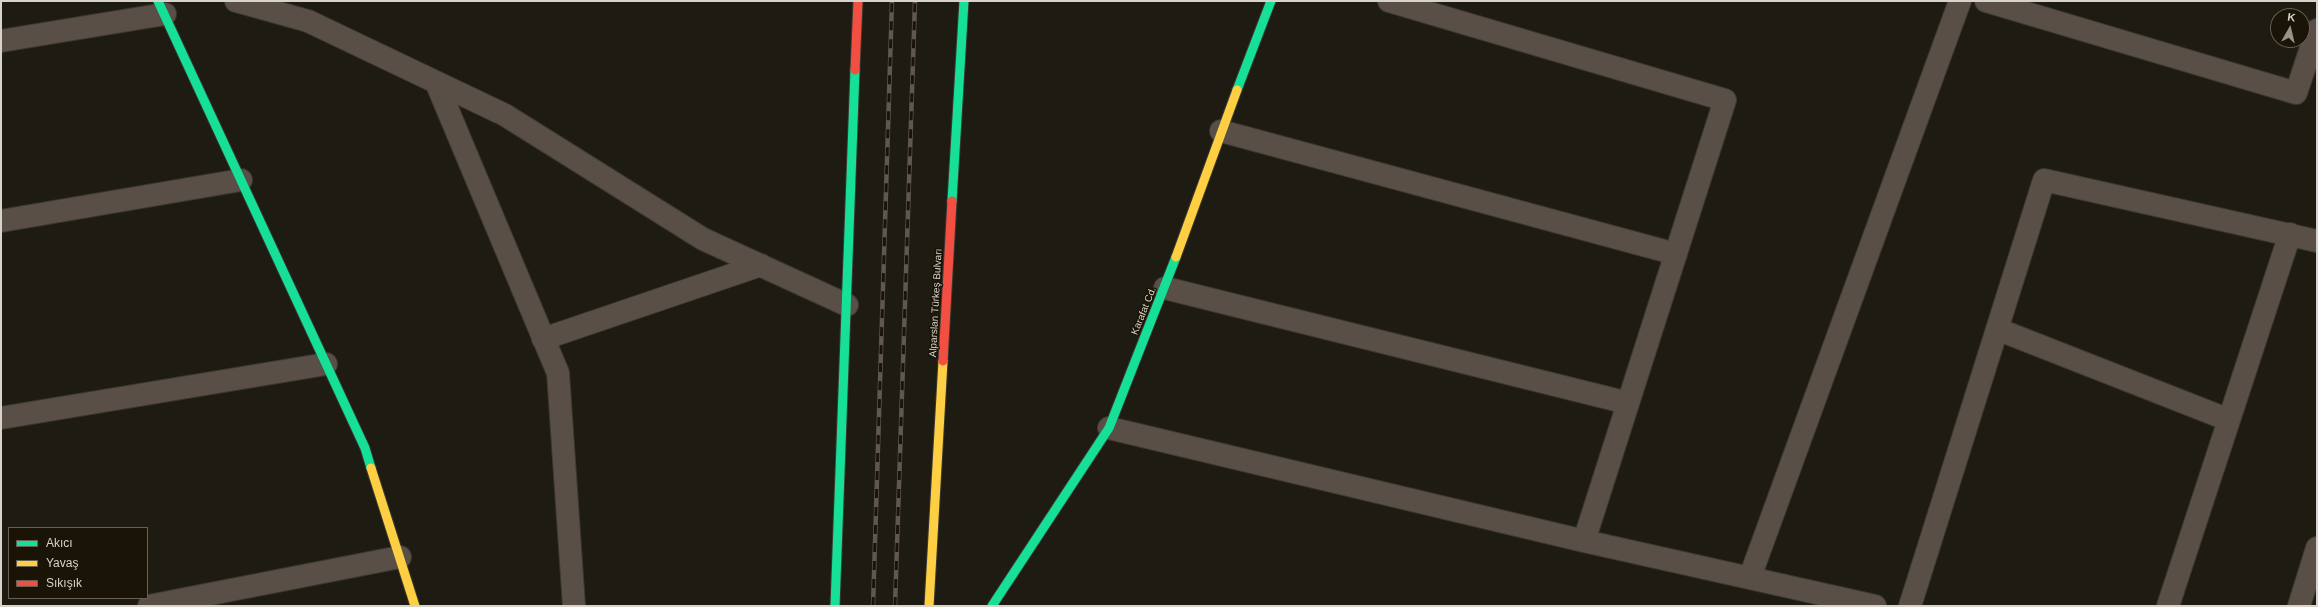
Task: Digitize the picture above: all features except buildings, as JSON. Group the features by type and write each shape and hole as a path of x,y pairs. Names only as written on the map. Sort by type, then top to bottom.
{"main road":[{"path":"836,606 858,1"},
{"name":"Alparslan Türkeş Bulvarı","path":"929,606 964,1"},
{"name":"Karafat Cd.","path":"992,606 1109,428 1165,288 1221,132 1271,1"},
{"path":"162,8 365,448 415,606"}],"street":[{"path":"236,1 308,21 505,115 703,239 847,305"},
{"path":"1389,1 1725,100 1584,541"},
{"path":"1750,577 1960,1"},
{"path":"1986,1 2296,93 2317,30"},
{"path":"1,41 162,8"},
{"path":"436,82 558,373 574,606"},
{"path":"1221,132 1676,254"},
{"path":"1,221 241,180"},
{"path":"1910,606 2044,180 2317,241"},
{"path":"2168,606 2290,234"},
{"path":"543,339 761,265"},
{"path":"1165,288 1628,403"},
{"path":"1997,329 2229,420"},
{"path":"1,418 326,364"},
{"path":"1109,428 1584,541 1875,606"},
{"path":"2299,606 2317,548"},
{"path":"150,606 400,557"}],"railway":[{"path":"873,606 892,1"},
{"path":"895,606 915,1"}],"traffic: fast":[{"path":"158,1 365,448 371,468"},
{"path":"952,201 964,1"},
{"path":"1237,90 1271,1"},
{"path":"835,606 855,70"},
{"path":"992,606 1109,428 1176,257"}],"traffic: slow":[{"path":"1176,257 1237,90"},
{"path":"929,606 943,361"},
{"path":"371,468 415,606"}],"traffic: jam":[{"path":"855,70 858,1"},
{"path":"943,361 952,201"}]}
